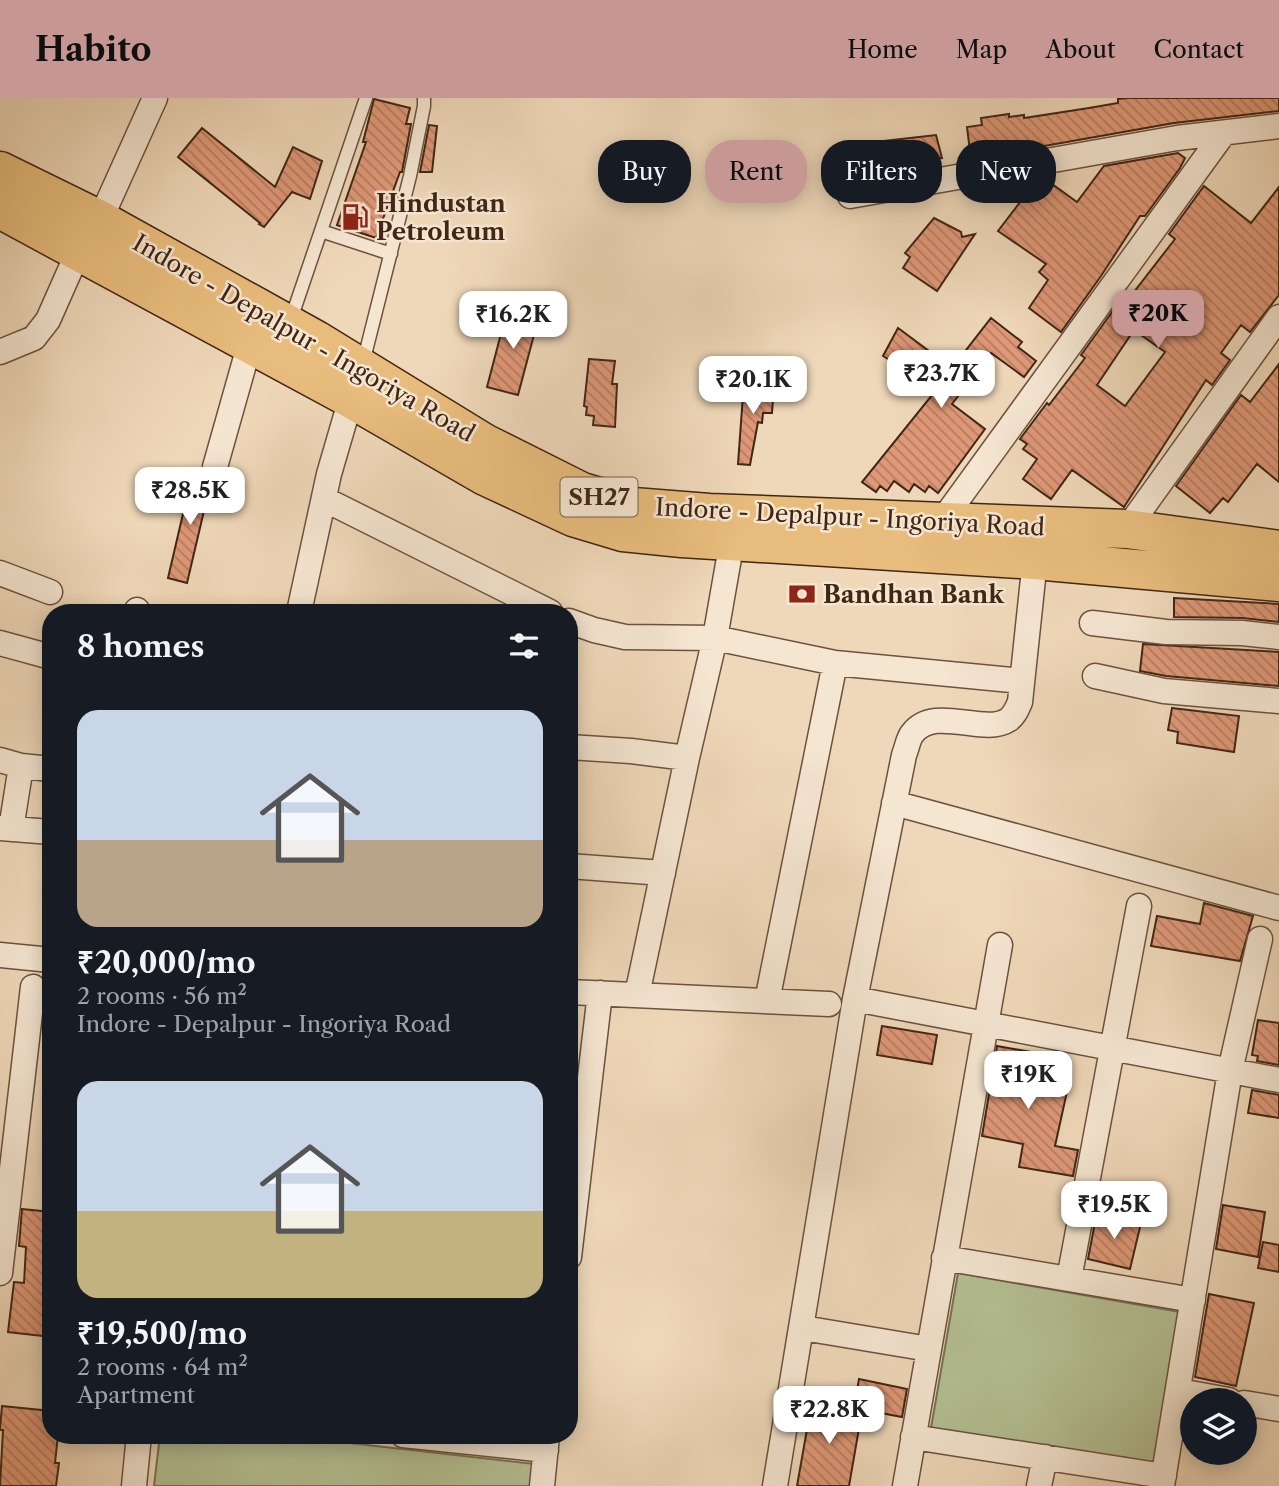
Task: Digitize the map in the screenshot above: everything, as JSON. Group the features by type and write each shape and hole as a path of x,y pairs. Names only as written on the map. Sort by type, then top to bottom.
{"main road":[{"name":"Indore - Depalpur - Ingoriya Road","path":"0,171 250,343 356,383 582,492 632,507 709,513 1127,529 1279,551"},
{"name":"Indore - Depalpur - Ingoriya Road","path":"0,209 90,235 289,325 356,383 485,476 573,517 623,532 1035,560 1279,582"}],"street":[{"path":"0,352 34,338 48,320 155,98"},
{"path":"942,179 1165,139 1279,126"},
{"path":"942,521 1223,134"},
{"path":"1127,529 1279,317"},
{"path":"215,467 250,343"},
{"path":"301,604 324,499 356,383"},
{"path":"324,499 534,604"},
{"path":"636,995 715,638 732,541"},
{"path":"775,1486 855,999 904,754 912,734 923,724 946,720 991,725 1006,721 1014,714 1020,702 1035,560"},
{"path":"0,573 50,592"},
{"path":"1092,623 1166,632 1279,637"},
{"path":"578,624 625,637 715,638 835,663 1022,681"},
{"path":"0,643 42,654"},
{"path":"767,1001 835,663"},
{"path":"1096,676 1164,691 1279,701"},
{"path":"578,748 687,758"},
{"path":"42,768 11,763 6,828 42,831"},
{"path":"894,803 1279,908"},
{"path":"578,867 663,873"},
{"path":"1069,1279 1139,906"},
{"path":"913,1437 1045,1457 1163,1481 1230,1071 1260,939"},
{"path":"905,1486 1000,945"},
{"path":"0,956 42,959"},
{"path":"0,1273 33,987"},
{"path":"578,992 829,1004"},
{"path":"578,1180 600,993"},
{"path":"855,999 1279,1080"},
{"path":"944,1258 1193,1300"},
{"path":"803,1328 929,1349"},
{"path":"1257,1405 1279,1409"},
{"path":"134,1486 138,1444"},
{"path":"541,1486 547,1444"},
{"path":"1039,1486 1045,1457"}],"lane":[{"path":"289,325 366,98"},
{"path":"356,383 410,176 424,98"},
{"path":"321,230 390,254"}],"green space":[{"path":"958,1273 1180,1312 1153,1467 931,1428"},
{"path":"159,1444 358,1444 534,1464 531,1486 154,1486"}],"building":[{"path":"1279,98 1279,111 1174,123 1056,144 1056,140 969,140 967,127 982,125 981,118 1009,114 1009,117 1024,115 1024,118 1118,103 1118,99"},
{"path":"374,99 410,108 406,124 411,124 402,172 376,238 337,225 366,142 363,142"},
{"path":"429,125 437,126 432,172 420,172"},
{"path":"202,128 275,187 293,147 322,161 310,199 292,192 264,227 259,224 178,157"},
{"path":"936,135 937,140 892,140"},
{"path":"1178,153 1185,158 1145,216 1140,216 1061,332 1029,308 1048,280 1039,272 1046,264 998,231 1019,203 1056,203 1056,187 1077,202 1104,166"},
{"path":"1204,186 1251,223 1279,187 1279,295 1250,332 1241,325 1221,353 1230,360 1212,385 1206,380 1124,507 1072,470 1051,499 1023,479 1037,459 1023,449 1027,444 1020,439 1085,358 1081,355 1125,294 1130,297 1175,239 1169,234","holes":["1134,330 1165,352 1125,406 1097,385"]},
{"path":"934,218 961,232 962,237 975,234 937,291 903,268 910,257 905,253"},
{"path":"508,307 539,316 518,395 487,387"},
{"path":"991,318 1022,342 1018,347 1036,361 1024,377 991,353 952,404 985,429 938,493 929,486 925,492 914,484 909,492 894,481 887,491 880,486 876,492 862,482 937,389 883,356 898,328 952,368"},
{"path":"589,359 615,361 612,384 617,384 615,427 593,425 594,416 586,415 587,407 584,406"},
{"path":"1279,364 1279,482 1257,464 1228,502 1223,498 1210,513 1176,486 1241,395 1250,402"},
{"path":"744,381 774,384 772,413 763,413 762,423 758,422 750,465 738,464"},
{"path":"193,471 202,473 211,481 187,583 168,578"},
{"path":"1174,598 1279,604 1279,622 1242,618 1174,617"},
{"path":"1143,644 1279,652 1279,686 1166,676 1140,671"},
{"path":"1172,708 1239,716 1234,752 1177,743 1178,732 1168,730"},
{"path":"1204,903 1253,916 1240,961 1151,946 1157,916 1200,924"},
{"path":"1258,1020 1279,1023 1279,1065 1257,1061 1258,1056 1252,1055"},
{"path":"882,1026 937,1035 932,1064 877,1055"},
{"path":"997,1046 1048,1055 1043,1082 1068,1087 1055,1146 1078,1150 1073,1176 1019,1167 1023,1144 982,1136"},
{"path":"1252,1090 1279,1095 1279,1118 1248,1113"},
{"path":"1223,1205 1265,1212 1258,1257 1216,1249"},
{"path":"22,1209 42,1211 42,1336 8,1332 14,1282 24,1283 26,1247 19,1246"},
{"path":"1097,1212 1141,1223 1130,1269 1088,1259"},
{"path":"1263,1242 1279,1245 1279,1272 1258,1268"},
{"path":"1209,1294 1254,1303 1236,1386 1195,1377"},
{"path":"859,1379 907,1389 902,1417 854,1408"},
{"path":"812,1401 862,1411 849,1486 797,1486"},
{"path":"2,1406 42,1410 42,1444 57,1444 55,1463 59,1463 56,1486 0,1486 3,1430 0,1430"}],"place":[{"name":"Hindustan Petroleum","path":"355,217"},
{"name":"Bandhan Bank","path":"802,594"}]}
